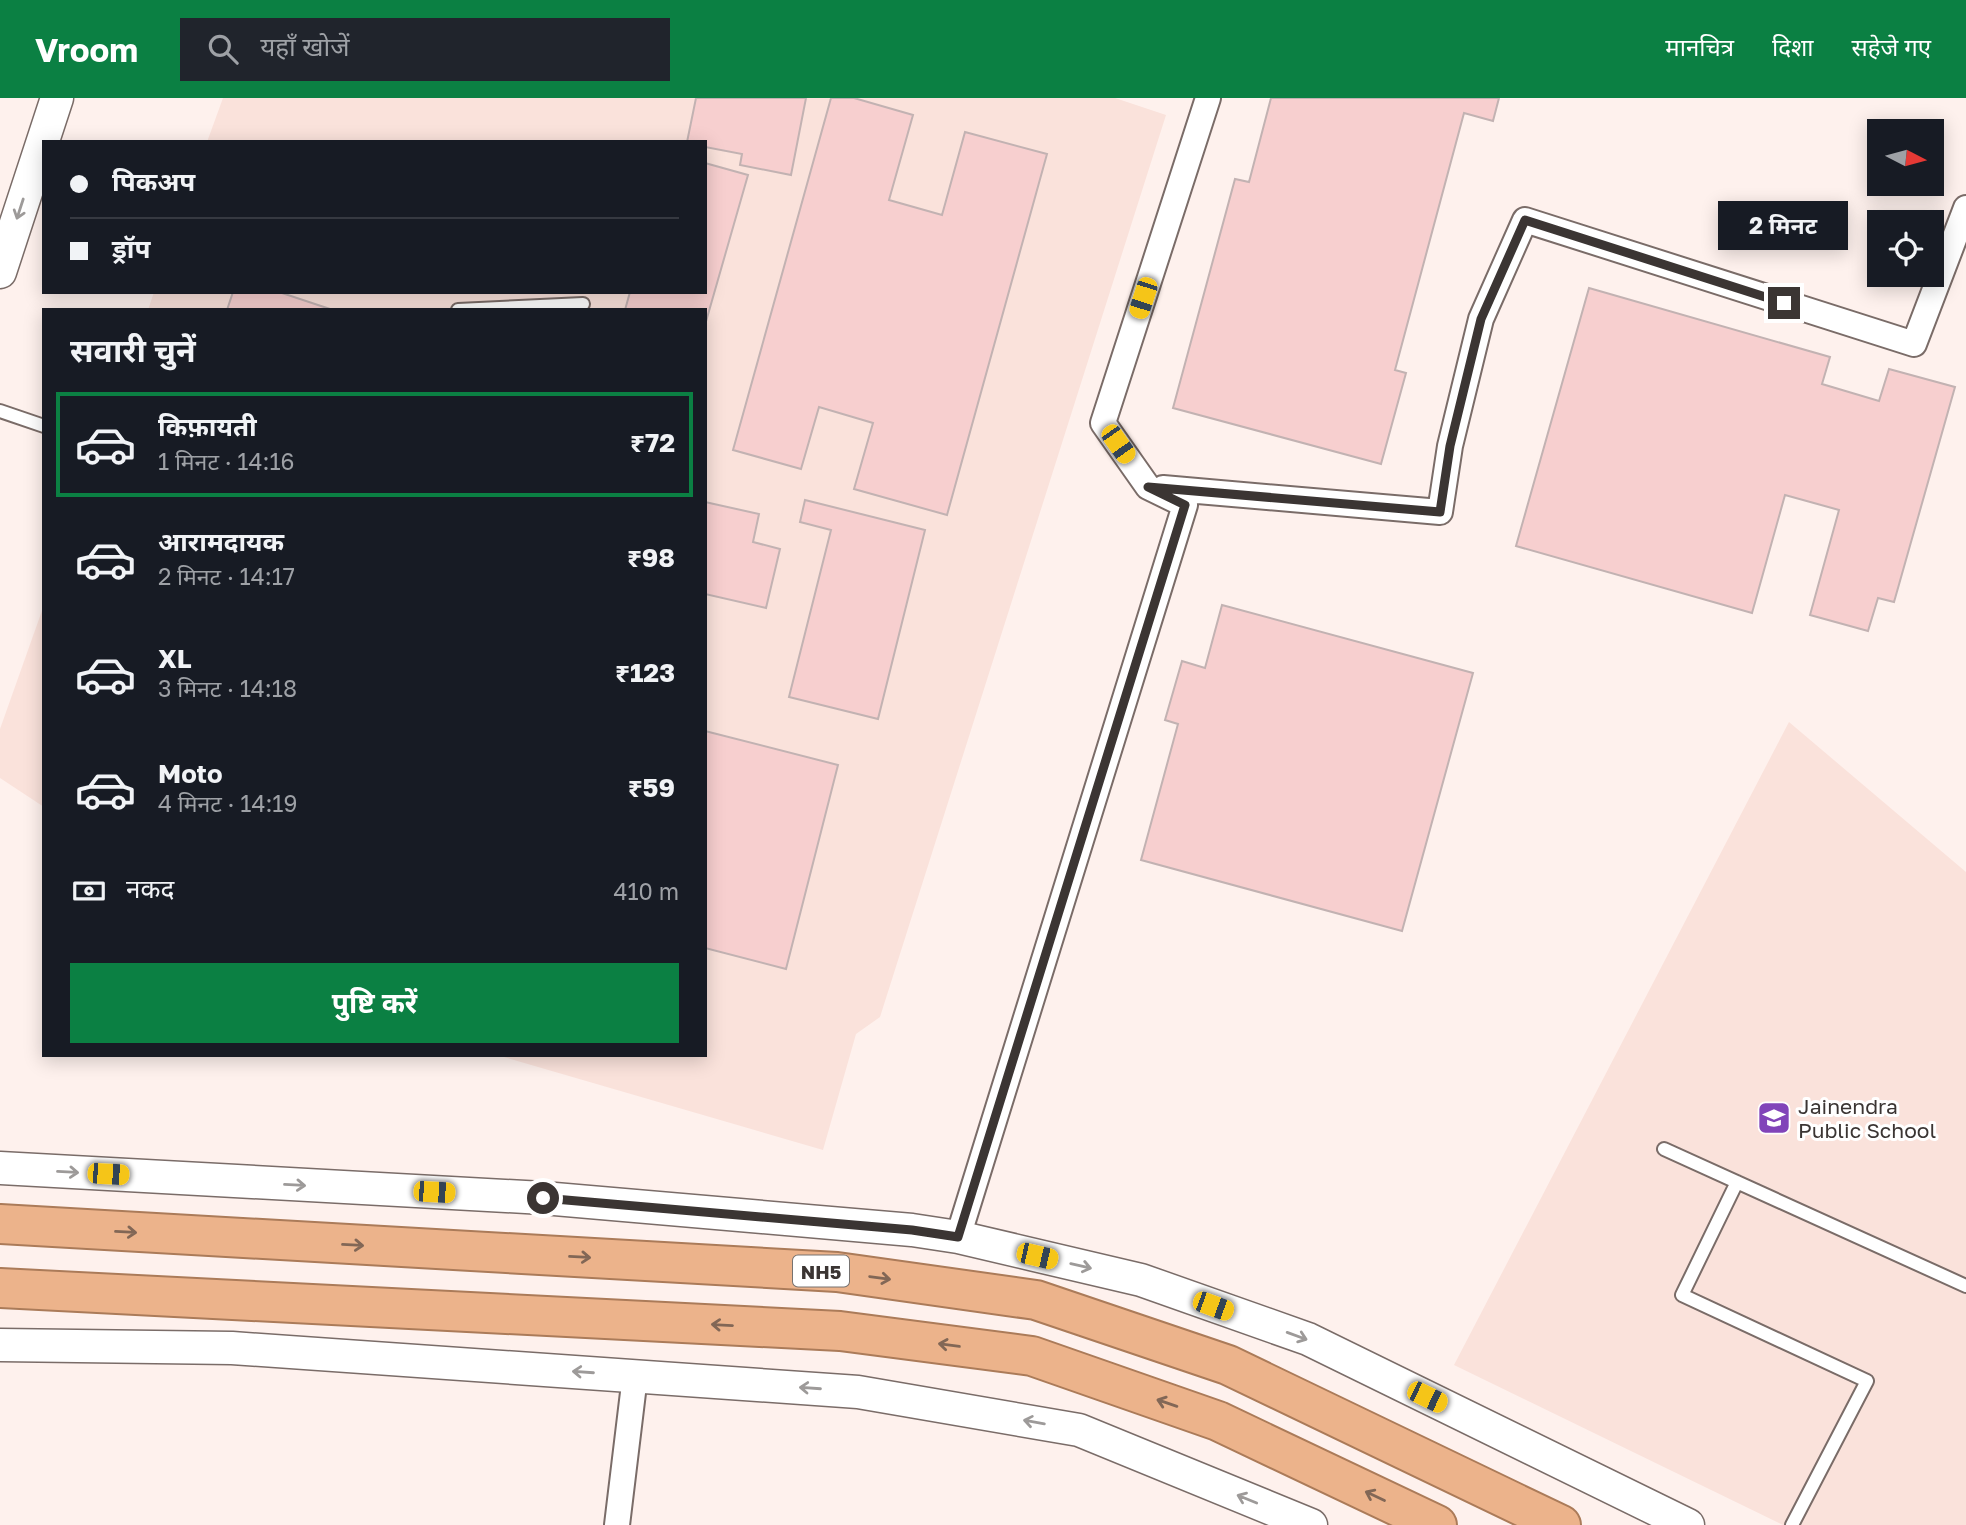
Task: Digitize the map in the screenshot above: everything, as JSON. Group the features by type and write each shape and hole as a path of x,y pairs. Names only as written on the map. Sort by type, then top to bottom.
{"highway":[{"name":"NH5","path":"16,1226 837,1272 1036,1300 1228,1365 1561,1525"},
{"path":"14,1289 840,1331 1032,1356 1218,1421 1437,1525"}],"street":[{"path":"43,140 57,98"},
{"path":"958,1237 1185,505 1148,487 1103,423 1208,98"},
{"path":"0,272 42,144"},
{"path":"1148,487 1440,512 1450,446 1481,319 1525,220 1914,344 1966,208"},
{"path":"0,1168 543,1198 912,1230 958,1237 1142,1280 1308,1339 1688,1525"},
{"path":"0,1345 232,1348 858,1392 1079,1430 1311,1525"},
{"path":"617,1525 635,1376"}],"lane":[{"path":"489,308 583,302"},
{"path":"0,411 42,425"},
{"path":"1664,1149 1966,1286"},
{"path":"1737,1182 1682,1295 1867,1381 1792,1525"}],"shaded area":[{"path":"223,98 1115,98 1166,115 880,1017 856,1034 823,1150 504,1057 707,1057 707,308 149,308 153,294 707,294 707,140 208,140"},
{"path":"42,611 42,806 0,778 0,729"},
{"name":"Jainendra Public School","path":"1789,722 1966,872 1966,1525 1783,1525 1454,1365"}],"building":[{"path":"696,98 806,98 791,175 740,165 742,154 707,147 707,140 687,140"},
{"path":"831,98 854,98 913,115 889,200 942,215 965,132 1047,154 947,515 854,489 873,423 819,407 801,469 733,450"},
{"path":"1271,98 1499,98 1493,121 1464,113 1395,370 1406,373 1381,464 1173,408 1235,179 1249,182"},
{"path":"707,164 748,175 707,318 707,308 626,308 629,294 707,294"},
{"path":"1589,288 1830,357 1822,384 1879,401 1889,369 1955,387 1894,602 1878,598 1868,631 1810,615 1839,510 1785,495 1752,613 1516,546"},
{"path":"232,294 285,294 327,308 228,308"},
{"path":"805,500 925,530 878,719 789,697 831,530 800,522"},
{"path":"707,502 759,514 753,542 780,549 766,608 707,594"},
{"path":"1222,605 1473,673 1402,931 1141,860 1178,724 1165,720 1182,661 1205,668"},
{"path":"707,732 838,765 786,969 707,949"}],"place":[{"name":"Jainendra Public School","path":"1774,1118"}],"route":[{"path":"543,1198 912,1230 958,1237 1185,505 1148,487 1440,512 1450,446 1481,319 1525,220 1784,303"}]}
